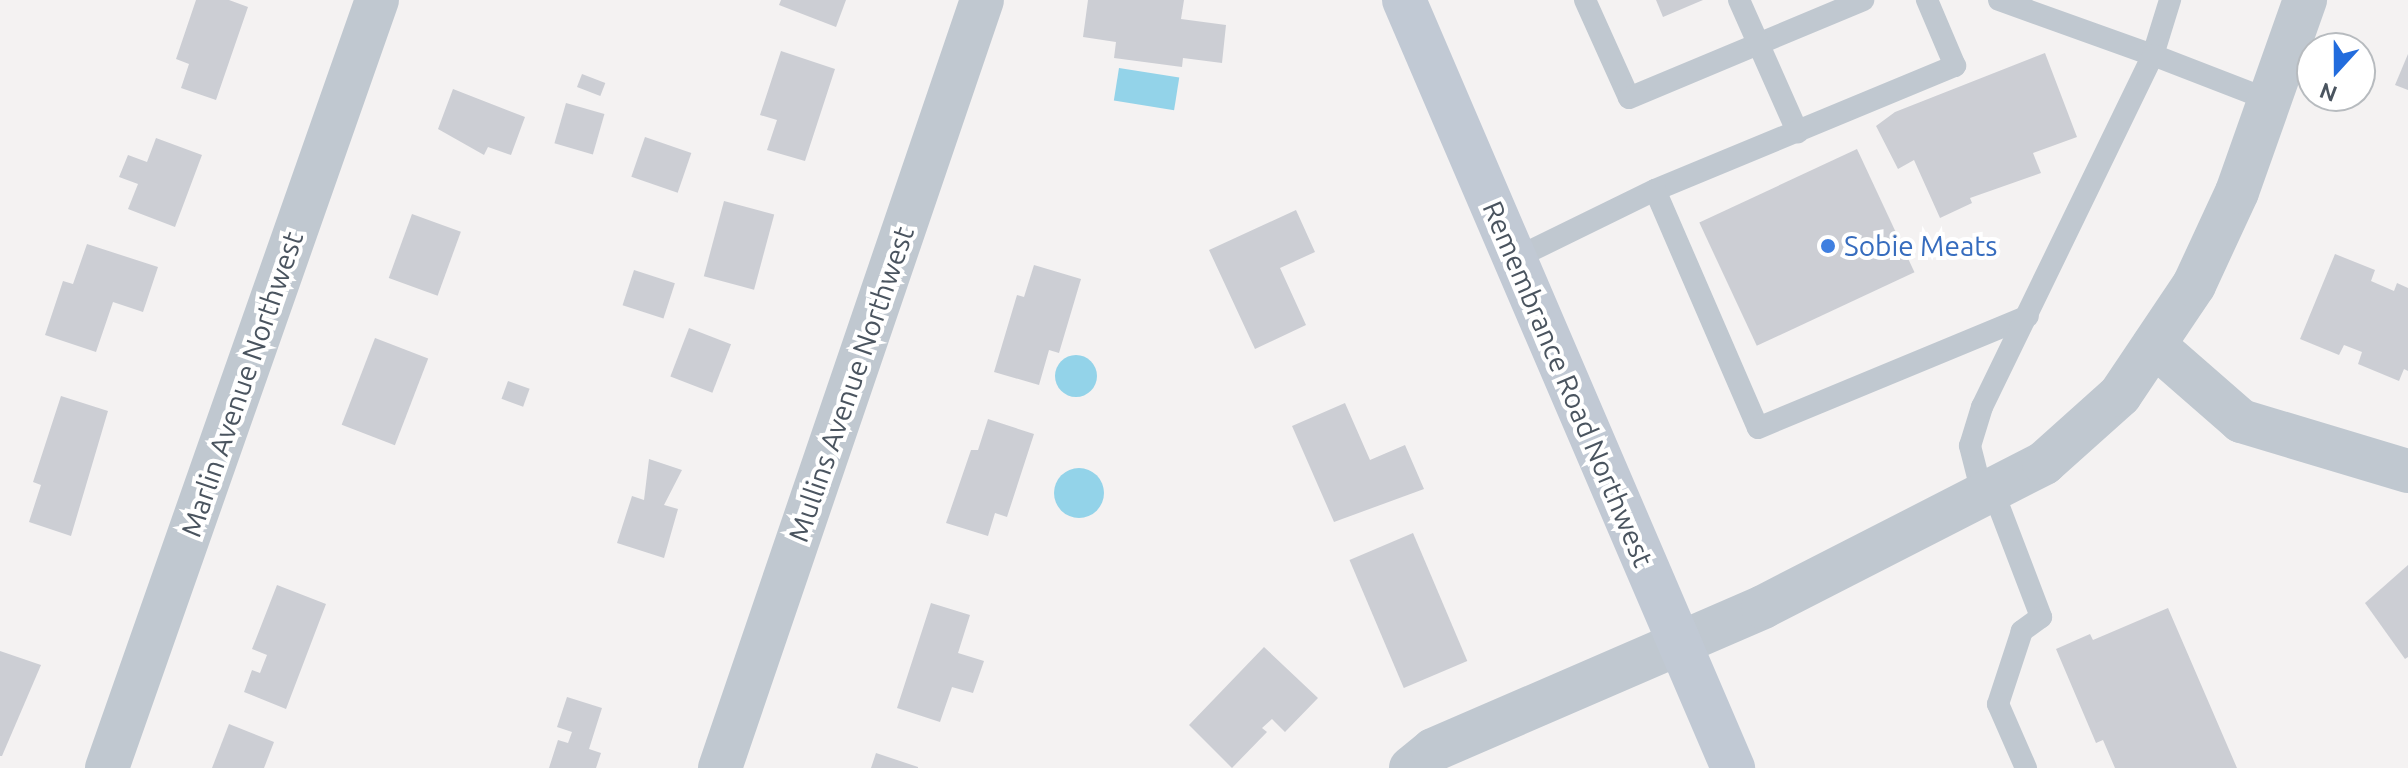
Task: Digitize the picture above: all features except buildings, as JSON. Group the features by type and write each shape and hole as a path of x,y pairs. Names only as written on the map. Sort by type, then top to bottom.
{"main road":[{"name":"Remembrance Road Northwest","path":"1404,0 1733,768"}],"street":[{"name":"Marlin Avenue Northwest","path":"107,768 377,0"},
{"name":"Mullins Avenue Northwest","path":"720,768 982,0"},
{"path":"1411,768 1446,744 1679,644 1988,494 2044,463 2120,395 2194,285 2237,192 2305,0"},
{"path":"2154,345 2241,421 2408,471"}],"lane":[{"path":"1585,0 1629,98 1758,41 1863,0"},
{"path":"1739,0 1798,133"},
{"path":"1514,259 1655,190 1955,66 1927,0"},
{"path":"1999,0 2269,100"},
{"path":"2026,768 1998,704 2022,631 2041,617 1970,446 1982,407 2153,55 2170,0"},
{"path":"1655,190 1758,428 2028,316"}],"water":[{"path":"1119,68 1179,78 1174,110 1114,101"},
{"path":"1076,355 1091,361 1097,376 1091,391 1076,397 1061,391 1055,376 1061,361"},
{"path":"1079,468 1097,475 1104,493 1097,511 1079,518 1061,511 1054,493 1061,475"}],"place":[{"name":"Sobie Meats","path":"1828,246"}]}
